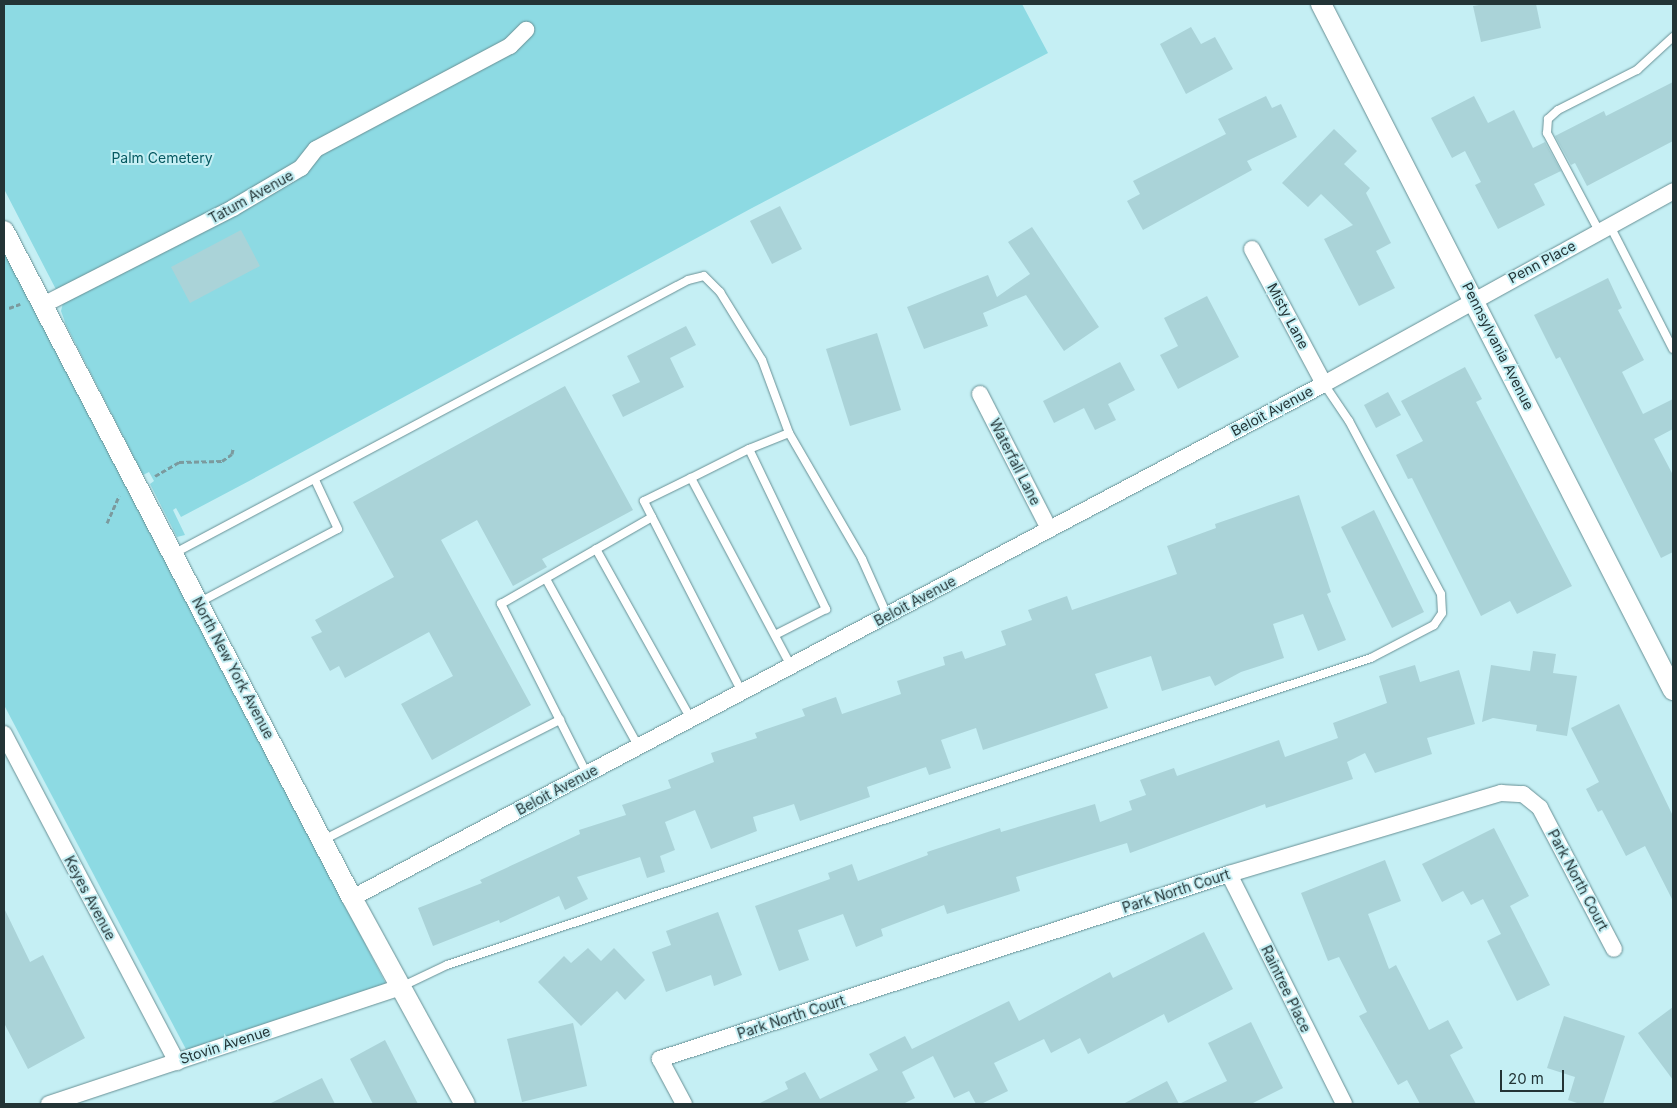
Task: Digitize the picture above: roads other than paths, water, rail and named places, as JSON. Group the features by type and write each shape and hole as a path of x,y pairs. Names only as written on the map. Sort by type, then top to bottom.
{"street":[{"name":"Pennsylvania Avenue","path":"1321,4 1474,298 1673,690"},
{"name":"Tatum Avenue","path":"43,305 233,208 301,168 316,150 510,46 526,30"},
{"name":"Penn Place","path":"1474,298 1673,191"},
{"name":"North New York Avenue","path":"4,231 352,898 465,1104"},
{"name":"Misty Lane","path":"1252,249 1324,384"},
{"name":"Beloit Avenue","path":"352,898 1324,384 1474,298"},
{"name":"Waterfall Lane","path":"980,394 1049,530"},
{"name":"Keyes Avenue","path":"4,734 177,1062"},
{"name":"Park North Court","path":"684,1104 660,1059 1229,874 1501,793 1523,794 1540,808 1614,949"},
{"name":"Raintree Place","path":"1229,874 1344,1104"},
{"name":"Stovin Avenue","path":"49,1104 96,1097 177,1062 401,987"}],"lane":[{"path":"1673,37 1638,70 1558,110 1548,119 1547,133 1673,348"},
{"path":"173,554 688,280 704,276 720,292 762,360 788,433 862,559 887,615"},
{"path":"401,987 447,964 1371,658 1434,624 1442,613 1441,594 1349,421 1324,384"},
{"path":"742,692 644,501 749,449 788,433"},
{"path":"749,449 826,609 775,635"},
{"path":"691,478 791,666"},
{"path":"198,603 338,529 315,480"},
{"path":"588,774 501,604 652,517"},
{"path":"596,549 691,719"},
{"path":"546,578 638,746"},
{"path":"323,841 560,720"}],"park label":[{"name":"Palm Cemetery","path":"162,158"}]}
